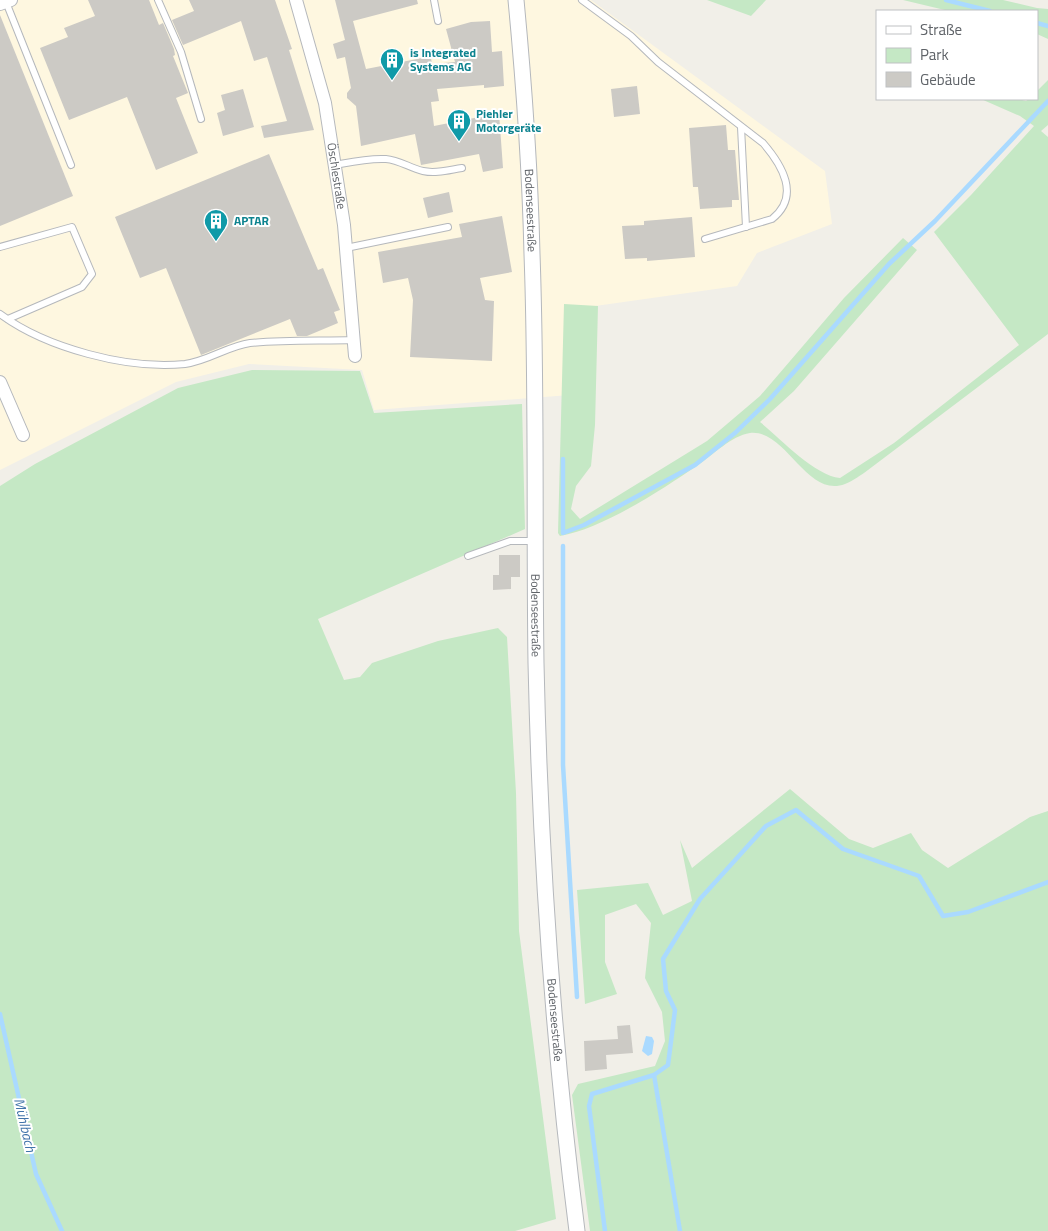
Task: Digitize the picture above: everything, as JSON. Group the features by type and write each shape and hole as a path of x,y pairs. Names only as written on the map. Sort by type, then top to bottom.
{"street":[{"name":"Öschlestraße","path":"296,0 325,103 346,248 355,356"},
{"name":"Bodenseestraße","path":"516,0 525,104 532,254 536,663 544,878 550,970 577,1231"},
{"path":"0,382 23,434"}],"lane":[{"path":"158,0 181,52 201,119"},
{"path":"434,0 438,21"},
{"path":"582,0 631,36 658,62 763,143 778,159 784,171 786,184 786,199 781,212 772,219 705,239"},
{"path":"6,2 71,165"},
{"path":"741,126 746,227"},
{"path":"335,165 368,159 387,159 408,164 421,171 435,173 462,168"},
{"path":"0,247 72,227 92,274 82,287 8,320"},
{"path":"346,248 448,227"},
{"path":"0,314 55,345 82,353 162,365 203,360 248,344 354,340"},
{"path":"468,556 510,541 536,541"}],"shaded area":[{"path":"0,0 591,0 825,171 832,224 757,253 737,286 574,309 570,395 374,410 362,370 249,364 176,382 0,470"}],"green space":[{"path":"707,0 766,0 751,16"},
{"path":"903,0 1003,0 1048,9 1048,39 1038,34 1038,10 945,10"},
{"path":"1048,80 1048,125 1041,131 1048,137 1048,334 868,470 845,484 831,486 819,482 775,441 763,435 750,433 729,442 684,475 632,507 577,532 560,536 558,533 564,304 598,306 595,425 591,466 576,486 571,509 580,519 707,441 760,396 844,298 903,238 917,250 794,391 760,422 819,470 840,478 894,443 1019,345 934,232 971,195 1034,126 1020,116 983,100 1038,100 1038,90"},
{"path":"252,370 360,371 374,413 522,404 525,529 318,619 344,680 360,677 372,663 438,641 498,628 507,637 516,793 519,931 556,1219 515,1231 0,1231 0,486 35,464 178,388"},
{"path":"790,789 849,839 873,848 911,833 922,850 948,868 1030,817 1048,811 1048,1231 590,1231 572,1095 578,1084 655,1066 665,1041 662,1012 645,978 651,923 636,904 605,915 605,962 617,994 585,1004 577,890 648,883 663,915 692,901 680,840 692,868"}],"water":[{"path":"646,1036 652,1037 654,1041 652,1054 648,1056 642,1051"}],"building":[{"path":"88,0 149,0 159,25 163,23 174,49 175,55 173,56 188,93 176,98 198,153 156,170 127,97 69,120 40,48 68,37 64,28 95,16"},
{"path":"189,0 275,0 292,49 289,50 314,130 264,138 261,126 287,121 267,57 254,61 241,21 183,45 172,20 194,11"},
{"path":"335,0 417,0 418,4 353,21 366,69 422,58 431,58 432,64 455,62 446,29 471,22 490,21 492,52 502,51 504,86 484,88 484,85 437,89 439,101 431,102 434,126 499,113 503,168 483,172 479,154 421,165 415,134 361,146 356,106 347,98 347,93 351,88 345,57 337,59 333,44 345,40"},
{"path":"0,15 73,196 0,226"},
{"path":"637,86 640,114 614,117 611,89"},
{"path":"243,89 254,127 223,136 217,113 225,110 221,95"},
{"path":"726,125 728,150 735,150 739,200 732,200 732,207 700,209 698,187 693,187 689,128"},
{"name":"APTAR","path":"269,154 318,270 323,268 340,310 334,312 338,323 307,336 297,336 290,319 201,355 166,268 140,278 115,217"},
{"path":"449,192 453,212 428,218 423,198"},
{"path":"502,216 512,272 480,278 485,300 494,301 492,361 410,357 413,300 408,278 383,283 378,252 462,237 459,224"},
{"path":"692,217 695,257 647,261 647,258 625,259 622,226 644,225 644,221"},
{"path":"499,555 520,555 520,577 511,577 511,589 493,590 493,575 499,575"},
{"path":"630,1025 633,1053 606,1055 607,1069 585,1071 584,1041 618,1039 617,1026"}],"waterway":[{"path":"946,0 986,10"},
{"path":"1038,23 1048,26"},
{"path":"563,459 563,533 584,525 695,465 735,433 770,399 889,264 935,221 1048,101"},
{"path":"563,546 563,765 577,997"},
{"path":"605,1231 589,1106 592,1094 654,1075 668,1065 675,1010 666,991 663,959 700,899 766,826 796,810 843,849 919,876 943,916 968,912 1048,882"},
{"name":"Mühlbach","path":"0,1014 36,1174 62,1231"},
{"path":"654,1075 680,1231"}],"place":[{"name":"is Integrated Systems AG","path":"392,81"},
{"name":"Piehler Motorgeräte","path":"459,142"},
{"name":"APTAR","path":"216,242"}]}
